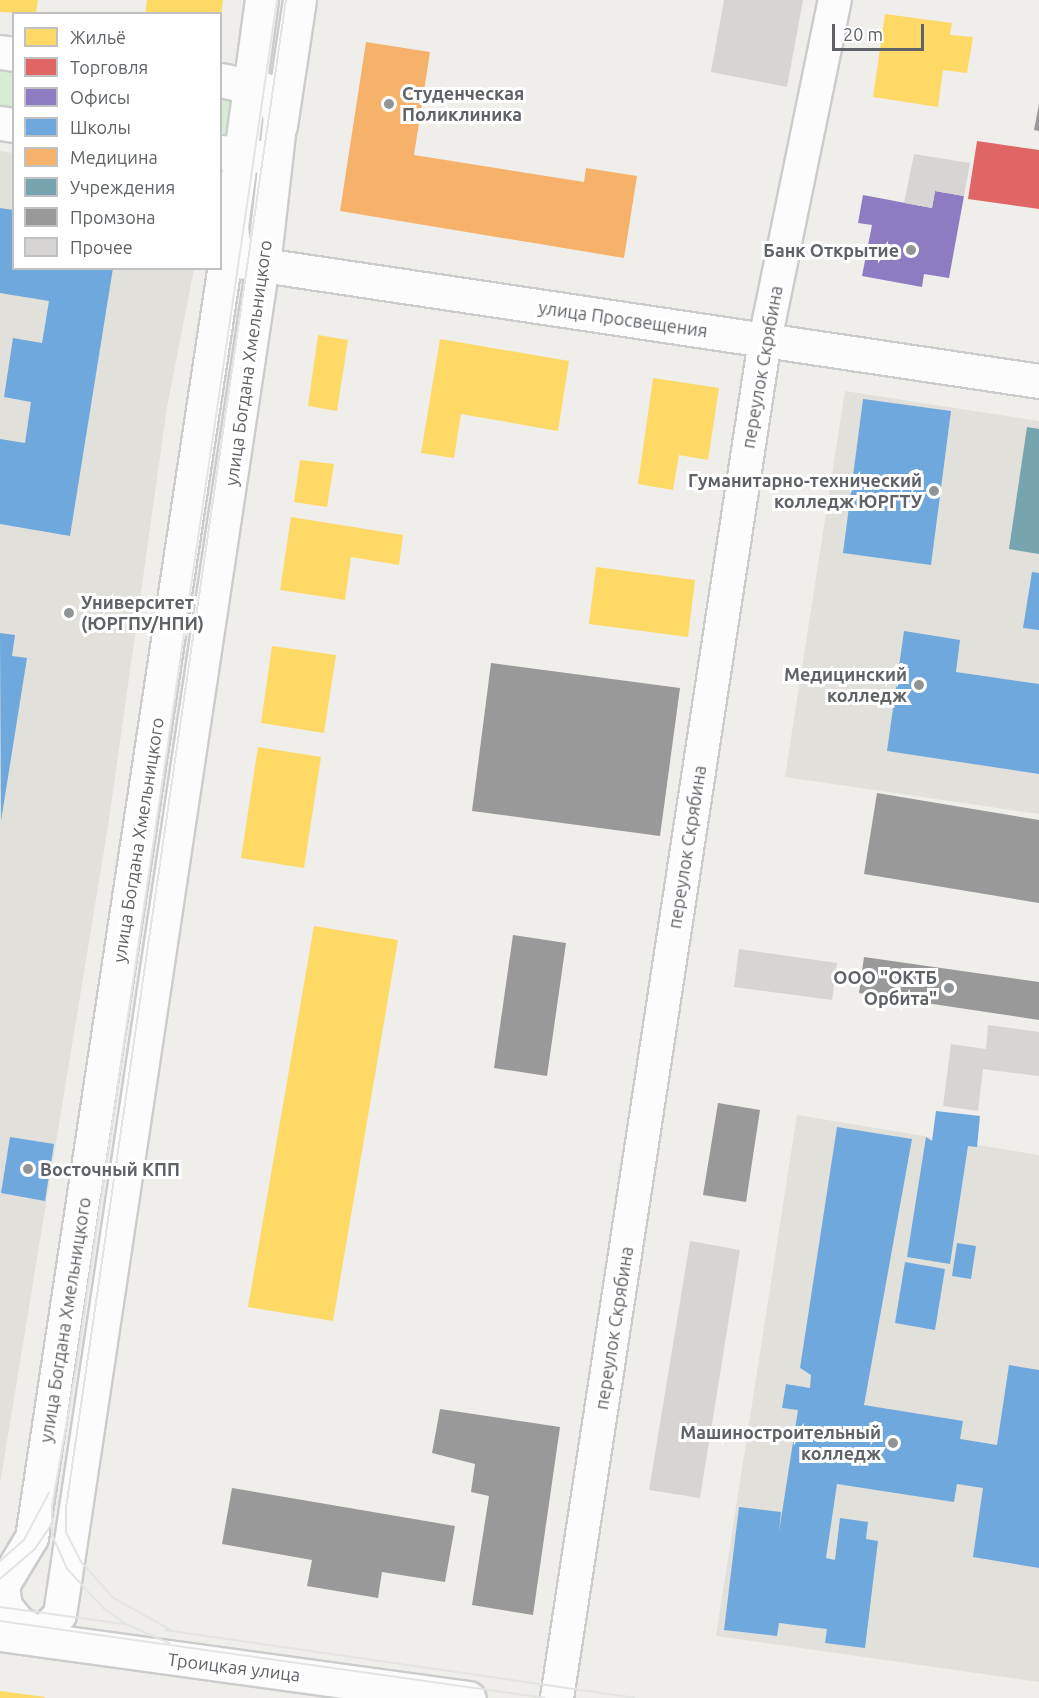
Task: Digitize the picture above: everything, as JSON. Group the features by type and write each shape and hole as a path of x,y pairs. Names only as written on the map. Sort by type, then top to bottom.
{"street":[{"name":"улица Богдана Хмельницкого","path":"262,0 235,82 231,153 231,226 32,1538 3,1586 6,1607 20,1623 54,1631 263,265 300,0"},
{"name":"переулок Скрябина","path":"557,1698 765,340 835,0"},
{"path":"235,82 272,97 281,126"},
{"path":"231,153 277,159"},
{"name":"улица Просвещения","path":"231,226 237,250 263,265 1039,381"},
{"path":"226,261 263,265"},
{"name":"Троицкая улица","path":"0,1634 54,1631 469,1698"}],"shaded area":[{"name":"Университет (ЮРГПУ/НПИ)","path":"0,151 12,153 12,270 194,270 167,407 109,820 0,1484"},
{"path":"845,391 1039,421 1039,814 785,777"},
{"name":"Машиностроительный колледж","path":"797,1115 1039,1155 1039,1682 716,1636"}],"green space":[{"path":"0,62 12,63 12,122 0,120"},
{"path":"222,90 235,92 226,147 222,146"}],"building: Жильё":[{"path":"0,0 38,0 36,12 0,12"},
{"path":"147,0 223,0 221,12 145,12"},
{"path":"885,14 952,23 950,35 973,37 967,73 943,70 938,107 873,97"},
{"path":"318,335 348,340 337,411 308,406"},
{"path":"440,339 569,361 558,431 461,414 454,458 421,453"},
{"path":"653,378 719,388 708,460 679,455 673,490 638,484"},
{"path":"300,460 334,464 327,507 294,502"},
{"path":"291,517 403,535 399,565 351,557 345,600 280,590"},
{"path":"596,567 695,580 688,637 589,624"},
{"path":"272,646 336,655 324,733 261,723"},
{"path":"258,747 321,757 304,868 241,858"},
{"path":"314,926 398,940 333,1321 248,1307"},
{"path":"0,1691 45,1697 45,1698 0,1698"}],"building: Торговля":[{"path":"977,141 1039,150 1039,209 968,199"}],"building: Офисы":[{"name":"Банк Открытие","path":"935,191 964,196 949,278 924,274 922,287 862,276 872,225 858,223 863,195 932,208"}],"building: Школы":[{"path":"0,208 12,210 12,270 113,270 70,536 0,524 0,439 25,443 31,402 4,397 13,338 42,343 49,301 0,293"},
{"path":"863,399 951,411 931,565 843,553"},
{"path":"1032,572 1039,573 1039,630 1023,628"},
{"path":"904,631 960,640 956,672 1039,684 1039,774 887,751"},
{"path":"0,633 15,635 12,656 27,658 1,821"},
{"path":"936,1111 980,1116 977,1147 968,1146 950,1264 907,1257 926,1137 932,1141"},
{"path":"837,1127 912,1139 864,1405 963,1421 960,1439 997,1445 1009,1365 1039,1370 1039,1568 973,1557 983,1488 957,1484 954,1502 837,1484 826,1558 835,1560 840,1518 868,1522 866,1539 878,1541 865,1648 825,1643 827,1629 779,1623 777,1636 724,1630 739,1507 781,1512 779,1532 798,1410 782,1408 786,1384 810,1388 811,1375 800,1368"},
{"name":"Восточный КПП","path":"10,1137 54,1144 45,1201 1,1193"},
{"path":"957,1243 976,1246 971,1279 952,1276"},
{"path":"905,1262 945,1269 935,1330 895,1323"}],"building: Медицина":[{"name":"Студенческая Поликлиника","path":"366,42 430,52 414,155 584,182 586,168 637,176 624,258 340,211"}],"building: Учреждения":[{"path":"1027,427 1039,429 1039,554 1009,549"}],"building: Промзона":[{"path":"1039,104 1039,131 1034,130"},
{"path":"491,663 680,688 660,836 472,811"},
{"path":"877,793 1039,820 1039,903 864,874"},
{"path":"513,935 566,943 547,1076 494,1068"},
{"name":"ООО \"ОКТБ Орбита\"","path":"864,957 1039,982 1039,1020 859,993"},
{"path":"718,1103 760,1110 746,1202 703,1195"},
{"path":"440,1409 560,1427 533,1615 472,1605 489,1496 471,1492 475,1464 432,1453"},
{"path":"232,1488 455,1526 445,1582 382,1572 378,1598 307,1586 312,1560 222,1544"}],"building: Прочее":[{"path":"724,0 803,0 787,87 711,72"},
{"path":"914,154 970,163 964,196 935,191 932,208 904,203"},
{"path":"739,949 837,963 832,1000 734,987"},
{"path":"988,1025 1039,1032 1039,1076 983,1069 978,1111 943,1106 951,1044 986,1049"},
{"path":"690,1241 740,1250 700,1498 649,1490"}],"tram line":[{"path":"170,1644 127,1625 104,1609 67,1569 52,1535 52,1506 76,1370 277,0"},
{"path":"172,1631 113,1598 81,1562 66,1532 66,1508 286,0"},
{"path":"0,1561 24,1540 49,1493"},
{"path":"0,1579 35,1549 52,1524"},
{"path":"0,1607 124,1624"},
{"path":"0,1621 545,1698"},
{"path":"165,1630 634,1698"}],"place":[{"name":"Студенческая Поликлиника","path":"389,104"},
{"name":"Банк Открытие","path":"911,250"},
{"name":"Гуманитарно-технический колледж ЮРГТУ","path":"934,491"},
{"name":"Университет (ЮРГПУ/НПИ)","path":"69,613"},
{"name":"Медицинский колледж","path":"919,685"},
{"name":"ООО \"ОКТБ Орбита\"","path":"949,988"},
{"name":"Восточный КПП","path":"28,1169"},
{"name":"Машиностроительный колледж","path":"893,1443"}]}
